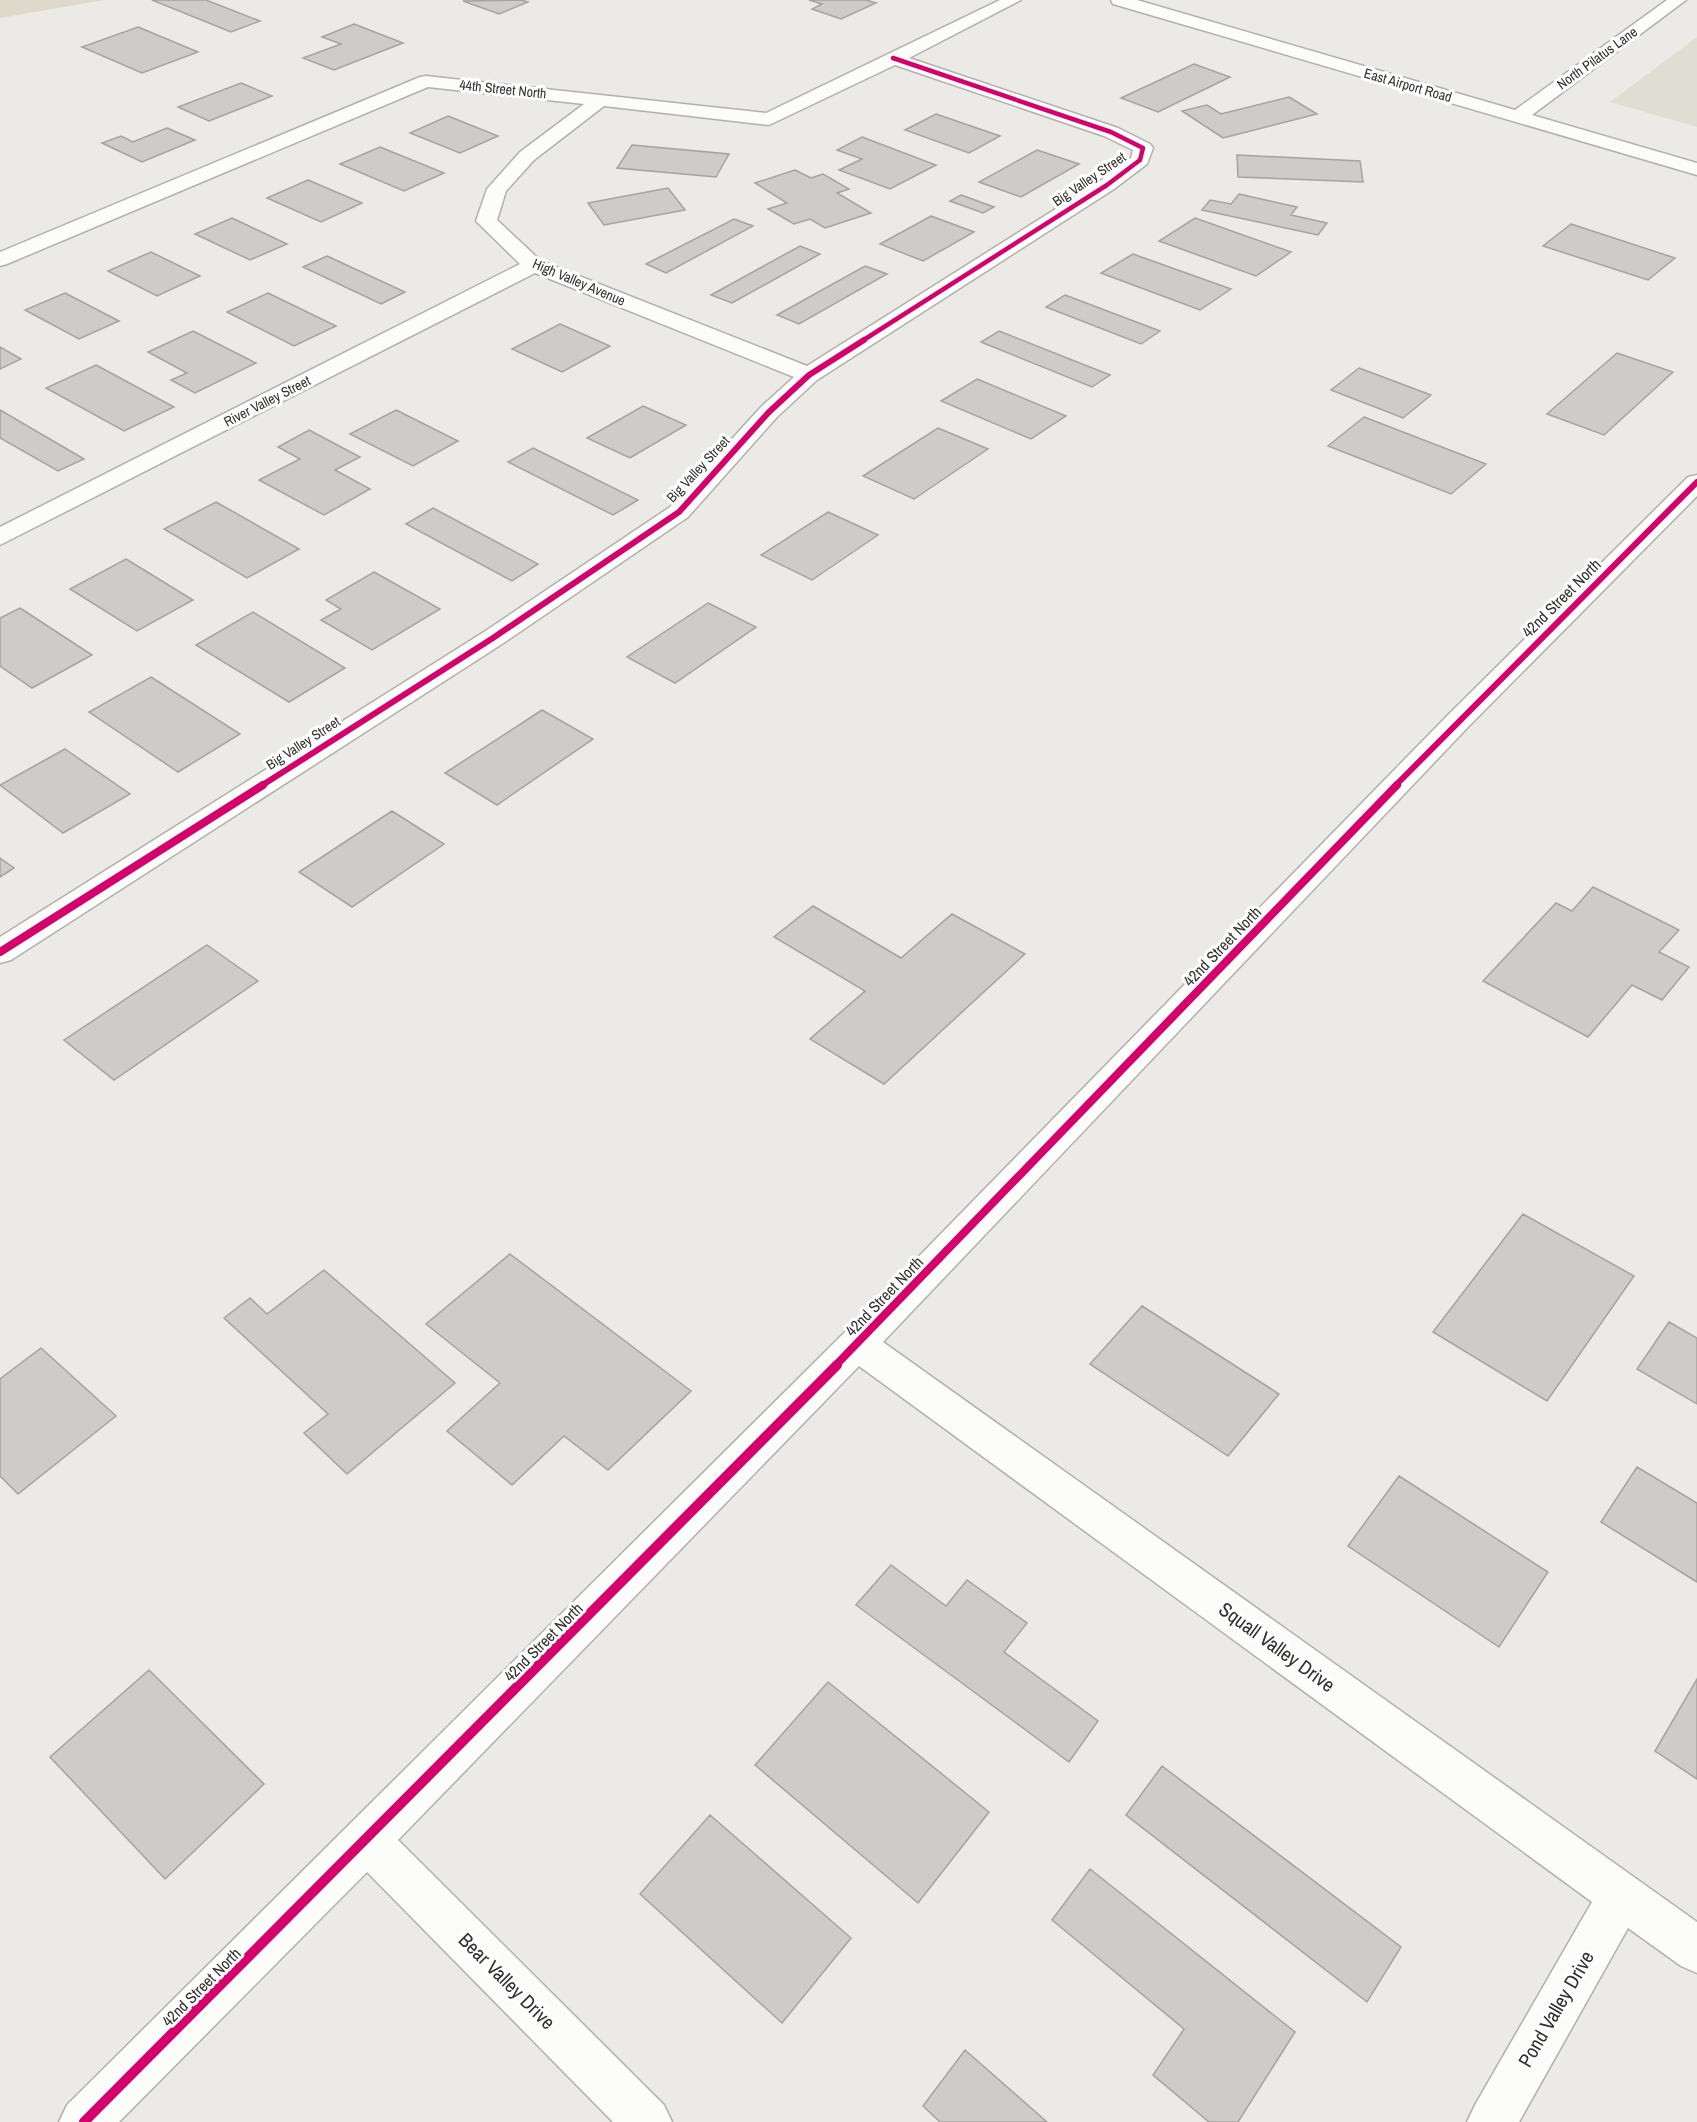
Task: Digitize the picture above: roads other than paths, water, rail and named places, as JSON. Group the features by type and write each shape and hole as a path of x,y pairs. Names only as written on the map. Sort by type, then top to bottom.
{"street":[{"name":"44th Street North","path":"0,260 426,81 769,119 1012,0"},
{"name":"East Airport Road","path":"1119,0 1697,169"},
{"name":"North Pilatus Lane","path":"1517,117 1678,0"},
{"name":"Big Valley Street","path":"0,952 493,638 679,512 769,412 809,375 1107,185 1140,160 1143,148 1111,132 893,58"},
{"name":"High Valley Avenue","path":"601,100 527,156 497,189 486,221 534,265 809,375"},
{"name":"River Valley Street","path":"0,537 534,265"},
{"name":"42nd Street North","path":"84,2122 367,1840 857,1344 1449,729 1697,482"},
{"name":"Squall Valley Drive","path":"857,1344 1697,1950"},
{"name":"Bear Valley Drive","path":"367,1840 647,2122"},
{"name":"Pond Valley Drive","path":"1492,2122 1621,1896"}]}
